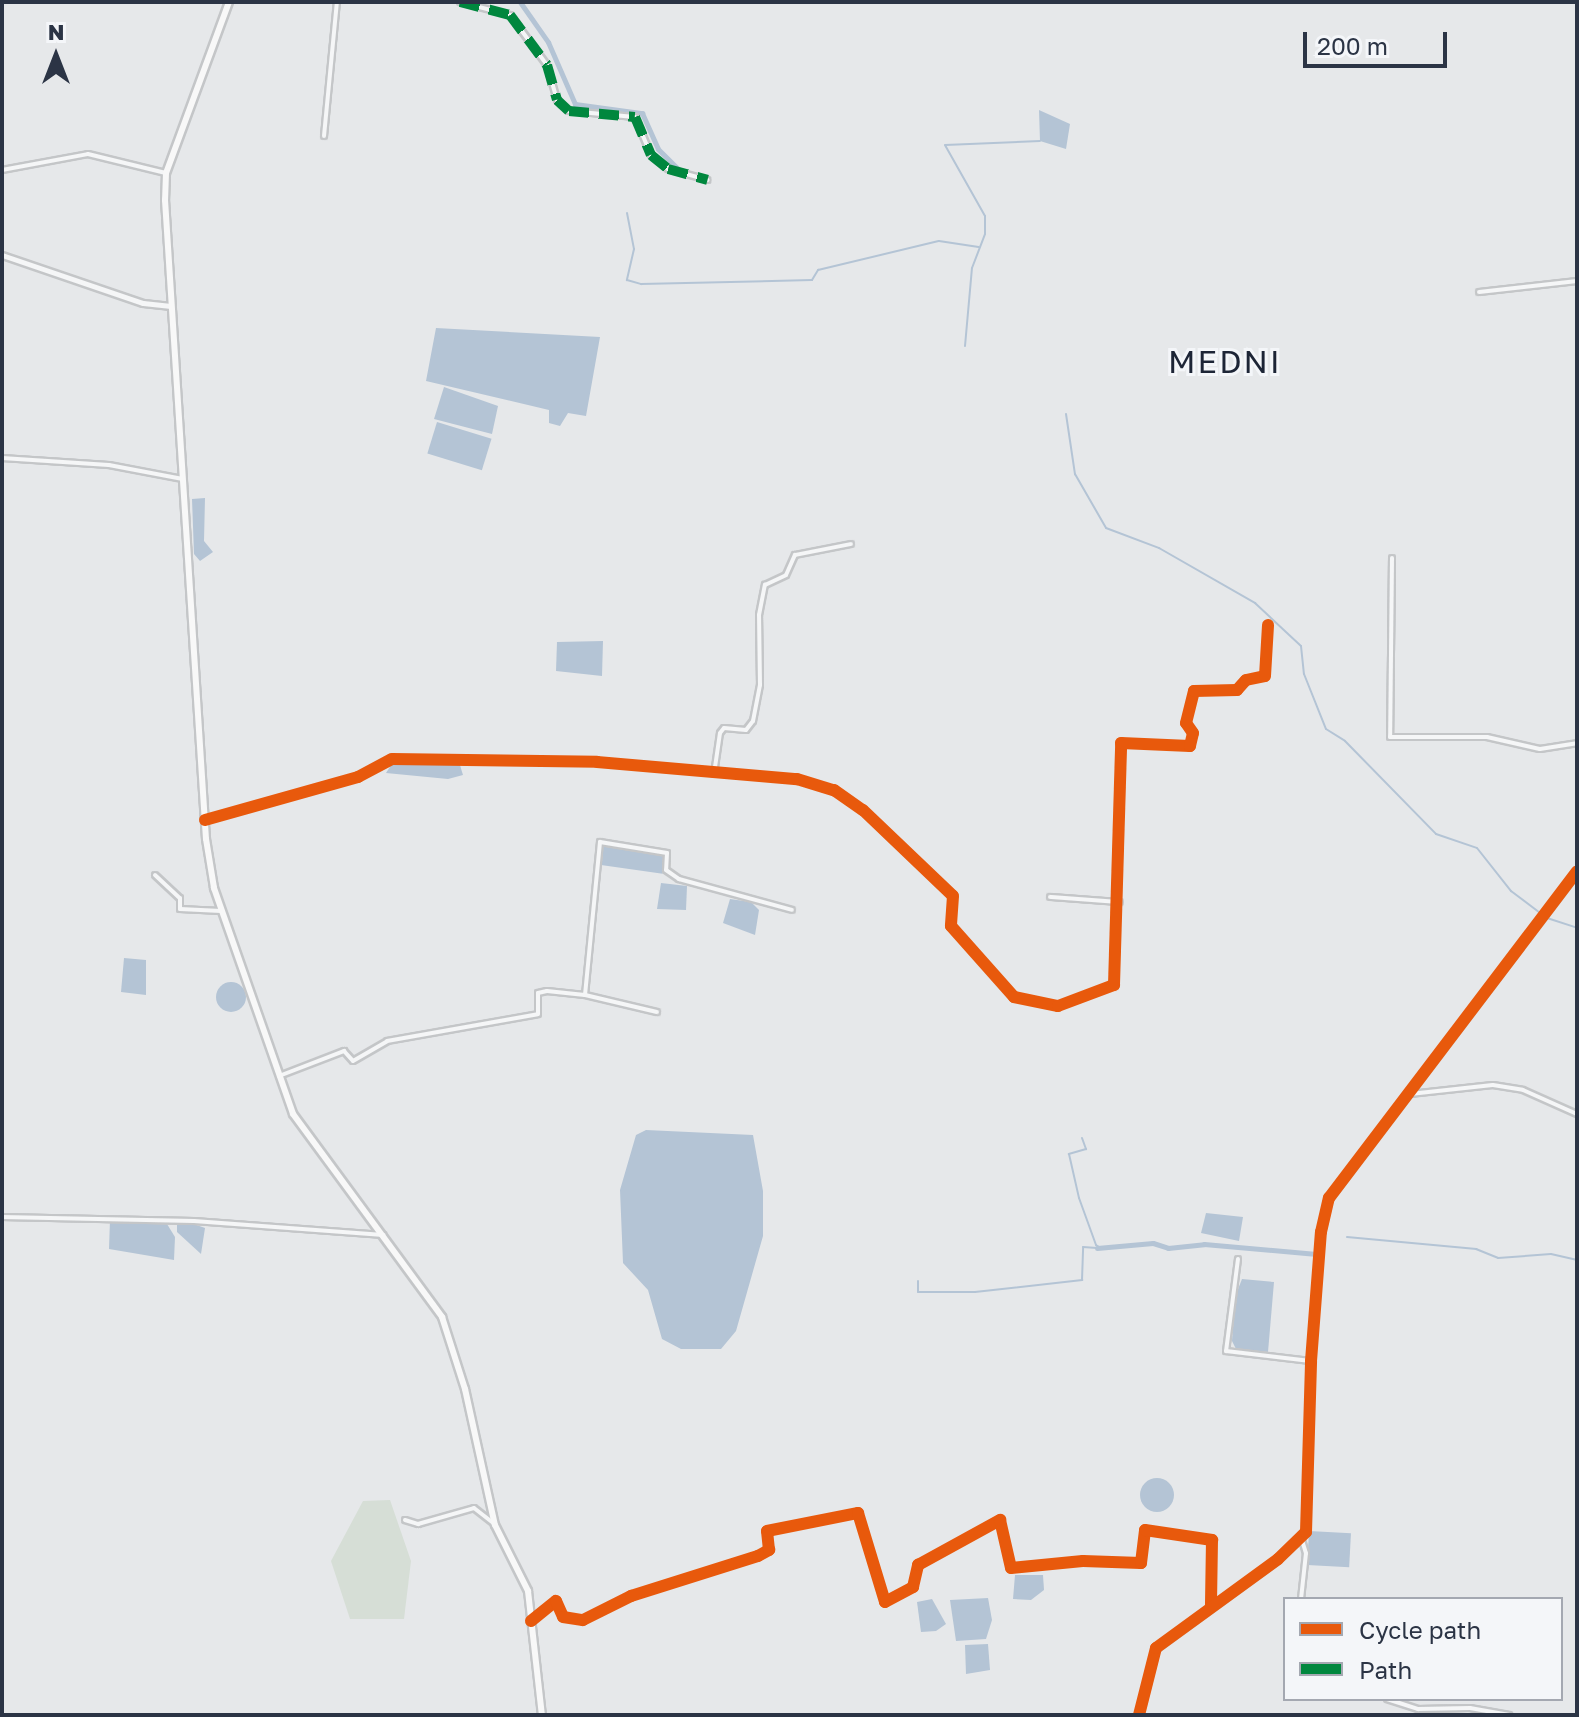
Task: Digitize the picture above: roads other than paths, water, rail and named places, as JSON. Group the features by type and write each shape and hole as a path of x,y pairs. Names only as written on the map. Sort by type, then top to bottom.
{"main road":[{"path":"229,2 166,173 171,306 189,541 205,820 221,911 293,1114 442,1317 465,1389 495,1525 528,1591 542,1715"}],"street":[{"path":"324,136 337,2"},
{"path":"460,2 510,15 547,65 557,100 569,111 635,117 651,155 668,169 708,180"},
{"path":"2,170 88,154 166,173"},
{"path":"2,255 143,303 171,306"},
{"path":"1479,292 1577,281"},
{"path":"2,458 109,465 183,479"},
{"path":"714,774 720,733 724,728 746,730 753,721 760,685 759,615 765,585 786,575 795,555 851,544"},
{"path":"1392,558 1390,737 1487,737 1540,749 1577,743"},
{"path":"205,820 358,777 392,759 597,762 797,779 834,790 863,810 953,896 951,926 1014,997 1058,1006 1114,985 1120,902 1121,743 1190,746 1193,733 1186,723 1194,691 1237,690 1246,680 1265,676 1268,625"},
{"path":"585,995 600,842 667,853 666,870 679,879 792,910"},
{"path":"1139,1715 1156,1648 1306,1532 1311,1361 1321,1232 1329,1198 1577,871"},
{"path":"155,875 180,898 180,909 221,911"},
{"path":"1050,897 1120,902"},
{"path":"279,1076 344,1051 353,1061 387,1041 538,1014 538,993 547,991 585,995 657,1012"},
{"path":"1410,1094 1493,1085 1523,1090 1577,1114"},
{"path":"2,1217 194,1221 383,1235"},
{"path":"1238,1259 1226,1351 1311,1361"},
{"path":"405,1520 418,1527 474,1508 495,1525"},
{"path":"531,1621 556,1601 563,1617 583,1620 631,1596 758,1556 769,1550 767,1531 858,1513 885,1602 913,1587 918,1565 1000,1520 1011,1568 1083,1561 1141,1563 1145,1530 1212,1540 1211,1606"},
{"path":"1301,1537 1306,1553 1301,1597"},
{"path":"1394,1701 1428,1710 1470,1708 1509,1715"}],"water":[{"path":"1039,110 1070,124 1066,149 1040,141"},
{"path":"436,328 600,337 586,416 568,413 560,426 549,423 549,410 426,381"},
{"path":"444,387 498,406 492,434 434,419"},
{"path":"437,422 492,439 482,470 427,454"},
{"path":"205,498 204,541 213,552 200,561 194,554 192,499"},
{"path":"603,641 602,676 556,671 557,642"},
{"path":"393,762 459,762 463,775 448,779 386,773"},
{"path":"602,845 665,854 663,874 599,865"},
{"path":"661,883 687,886 686,910 657,909"},
{"path":"730,899 751,902 759,910 755,935 723,923"},
{"path":"124,958 146,960 146,995 121,992"},
{"path":"231,982 242,986 246,997 242,1008 231,1012 220,1008 216,997 220,986"},
{"path":"646,1130 753,1135 763,1191 763,1236 736,1331 721,1349 681,1349 662,1339 648,1290 623,1263 620,1190 636,1135"},
{"path":"1206,1213 1243,1217 1239,1241 1201,1233"},
{"path":"110,1220 167,1224 175,1237 174,1260 109,1249"},
{"path":"188,1222 205,1228 201,1254 177,1232 177,1223"},
{"path":"1242,1279 1274,1282 1268,1352 1236,1349 1232,1341 1235,1297"},
{"path":"1157,1478 1169,1483 1174,1495 1169,1507 1157,1512 1145,1507 1140,1495 1145,1483"},
{"path":"1309,1531 1351,1533 1349,1567 1307,1565"},
{"path":"1015,1575 1043,1575 1044,1590 1031,1600 1013,1599"},
{"path":"988,1598 992,1620 986,1639 956,1641 950,1600"},
{"path":"932,1599 946,1624 936,1631 921,1632 917,1602"},
{"path":"988,1644 990,1670 966,1674 965,1645"}],"waterway":[{"path":"520,2 548,42 575,104 642,113 658,149 677,168"},
{"path":"965,346 972,268 985,234 985,216 945,145 1040,141"},
{"path":"627,213 634,249 627,280 641,284 812,280 818,270 939,241 979,247"},
{"path":"1066,414 1075,474 1106,528 1159,548 1255,603 1301,646 1304,674 1326,729 1345,741 1436,834 1477,848 1511,891 1542,914"},
{"path":"1547,918 1577,928"},
{"path":"1082,1138 1086,1149 1069,1154 1079,1198 1096,1245 1102,1249"},
{"path":"1347,1237 1476,1249 1498,1258 1551,1254 1577,1260"},
{"path":"1097,1248 1153,1243 1168,1248 1204,1244 1317,1254"},
{"path":"918,1281 918,1292 975,1292 1082,1280 1083,1247 1097,1248"}],"district":[{"name":"MEDNI","path":"1225,361"}]}
